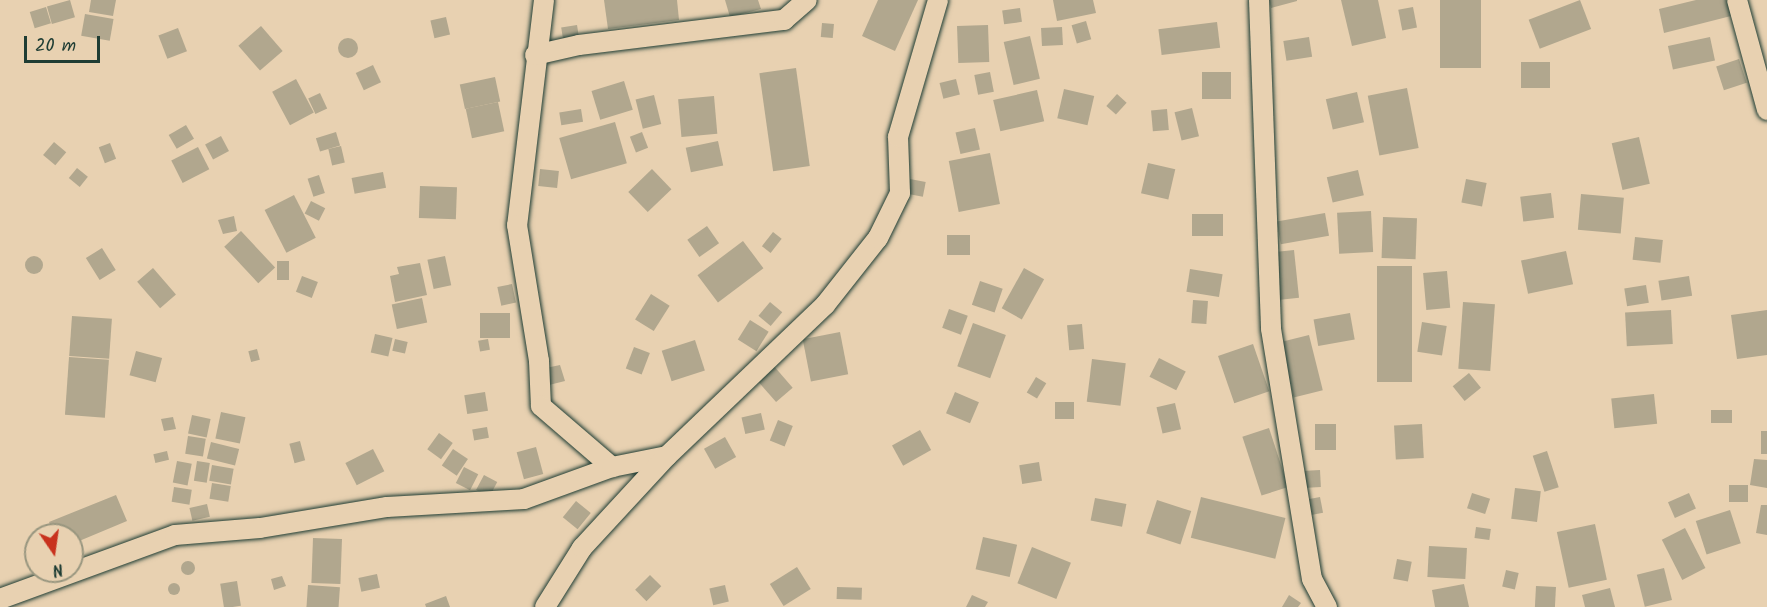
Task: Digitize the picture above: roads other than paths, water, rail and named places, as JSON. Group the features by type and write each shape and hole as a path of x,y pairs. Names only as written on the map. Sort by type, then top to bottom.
{"street":[{"path":"544,0 535,54 517,225 538,361 541,406 612,467"},
{"path":"535,54 579,45 784,20 807,0"},
{"path":"545,607 582,548 667,456 825,305 878,238 900,193 898,136 938,0"},
{"path":"1259,0 1271,330 1312,579 1327,607"},
{"path":"1737,0 1767,110"},
{"path":"0,599 175,534 260,528 387,507 524,500 612,467 667,456"}]}
